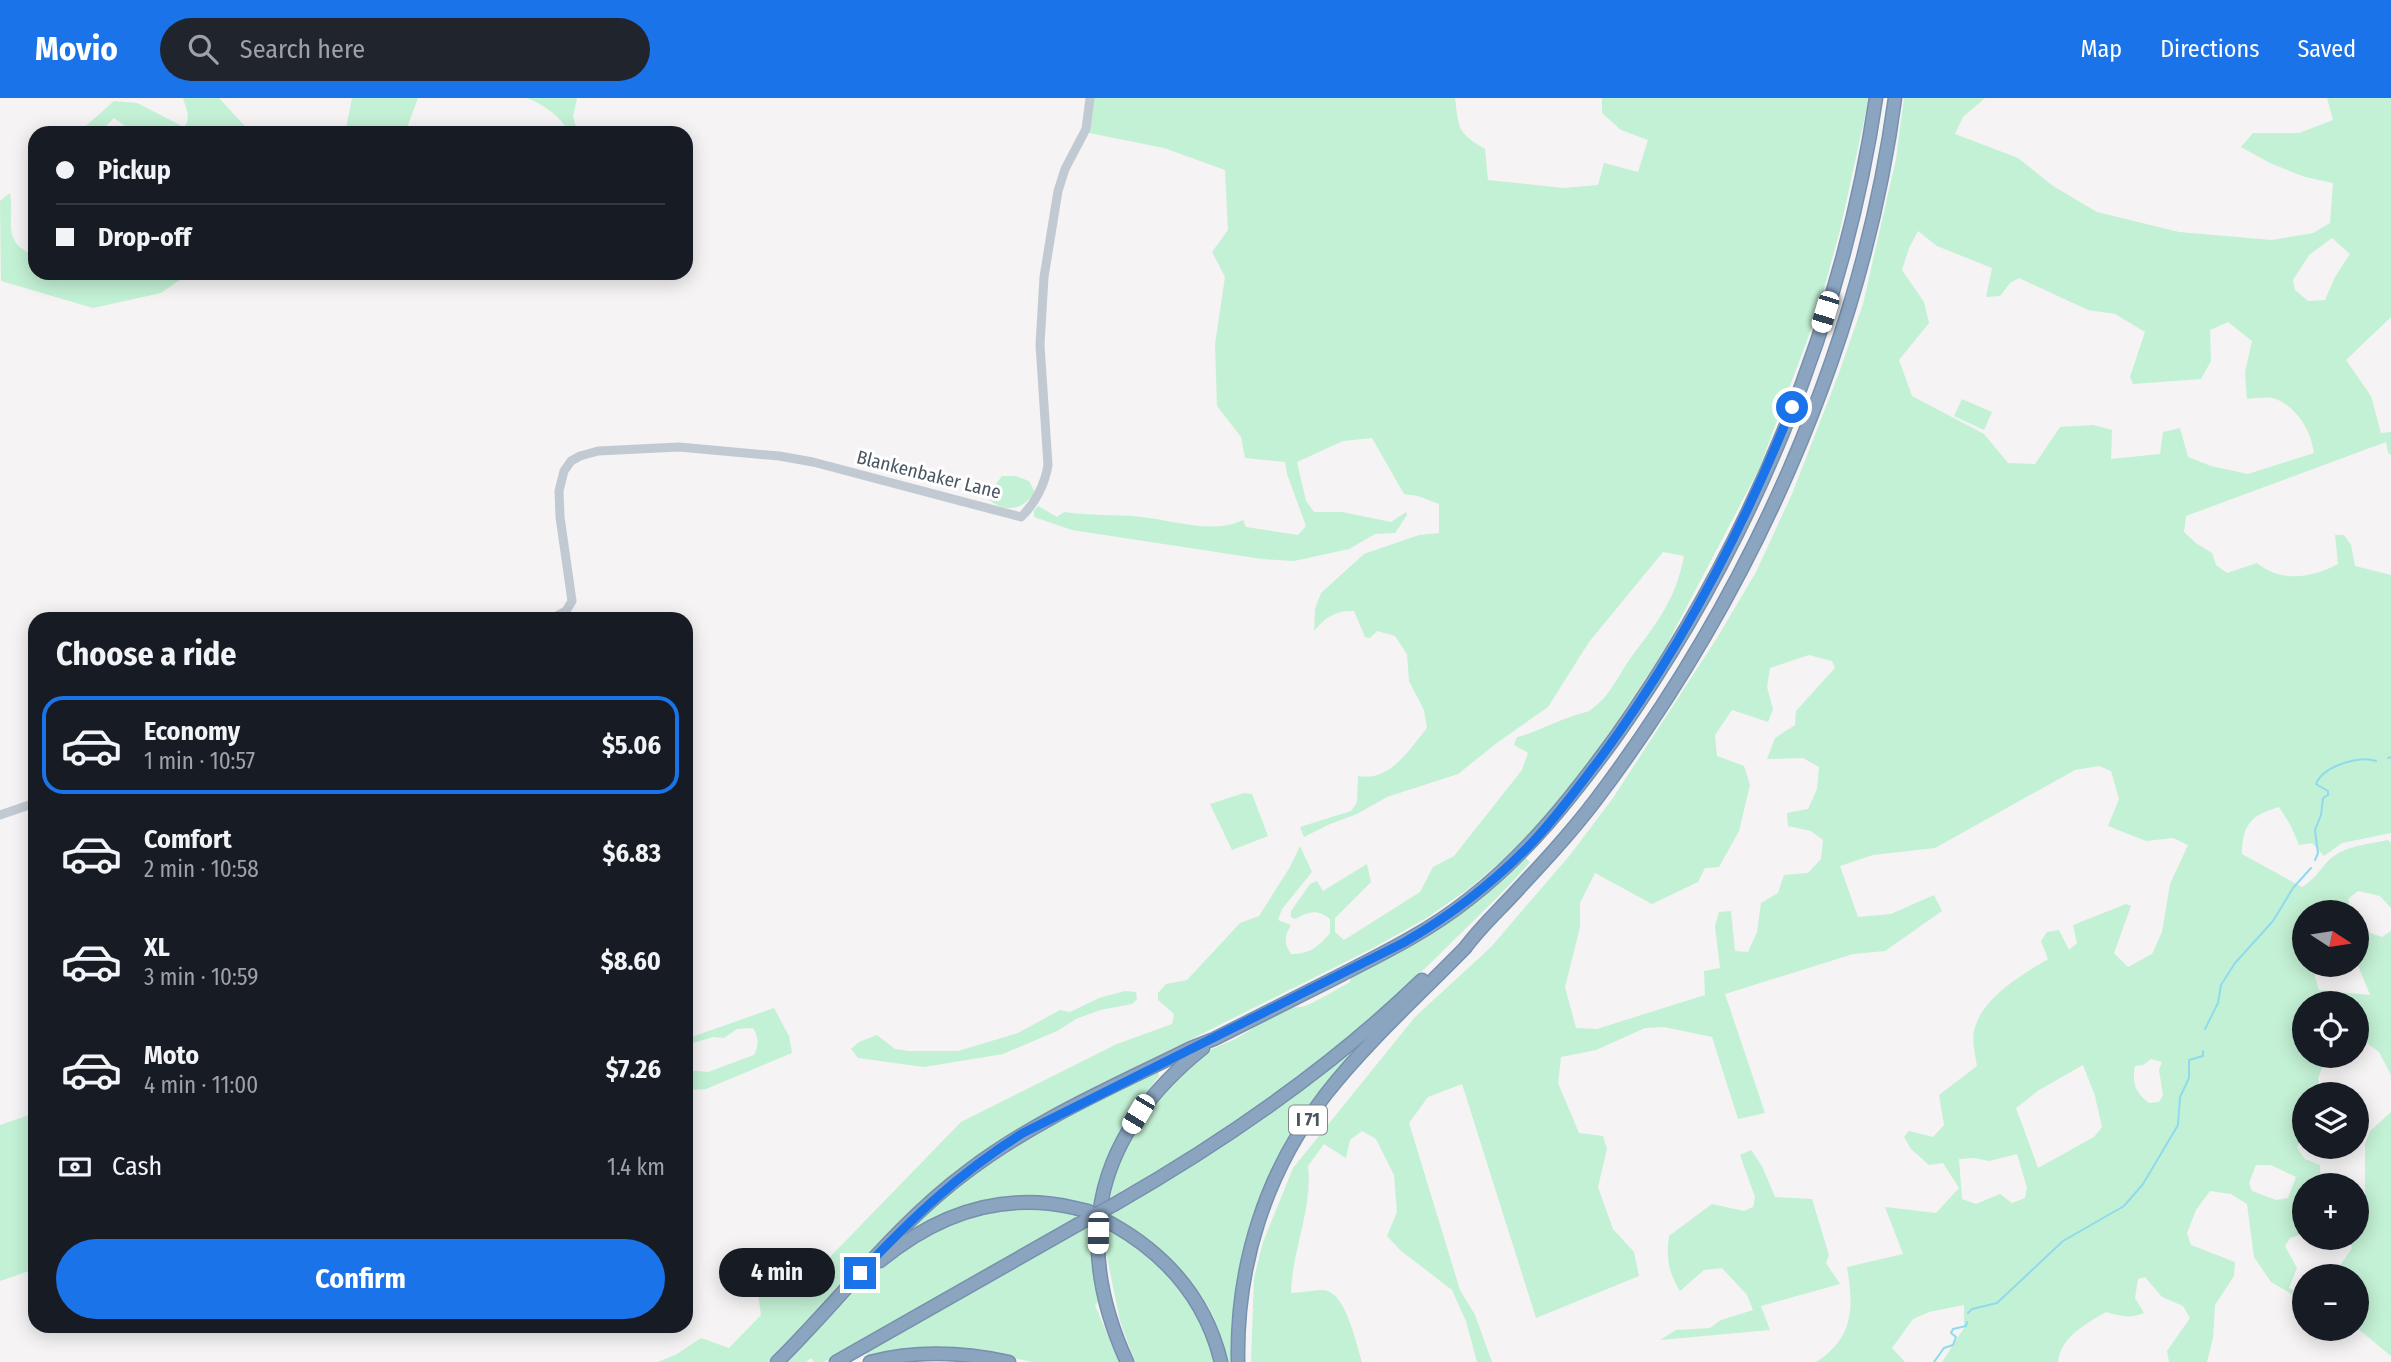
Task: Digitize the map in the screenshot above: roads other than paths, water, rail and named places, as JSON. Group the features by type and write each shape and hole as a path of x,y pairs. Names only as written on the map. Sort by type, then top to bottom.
{"highway":[{"path":"777,1362 923,1208 993,1152 1048,1120 1403,943 1470,899 1502,872 1547,826 1627,721 1667,660 1751,504 1792,407 1821,326 1849,231 1876,98"},
{"name":"I 71","path":"1238,1362 1240,1306 1245,1267 1263,1205 1289,1150 1310,1115 1342,1075 1546,860 1609,781 1692,656 1764,522 1800,443 1840,332 1876,202 1895,98"},
{"path":"836,1362 1115,1204 1224,1137 1315,1072 1387,1012 1465,938 1479,929"},
{"path":"1127,1362 1109,1318 1100,1272 1098,1233 1105,1189 1116,1153 1138,1114 1165,1080 1214,1039"},
{"path":"829,1308 916,1234 972,1209 1011,1202 1032,1202 1088,1212 1148,1246 1179,1276 1205,1315 1221,1362"},
{"path":"870,1362 938,1353 964,1354 1009,1362"}],"street":[{"name":"Blankenbaker Lane","path":"564,612 572,601 559,508 561,477 571,461 588,453 679,447 779,456 1021,517 1027,512 1044,483 1048,465 1040,345 1048,247 1060,180 1086,129 1090,98"},
{"path":"0,815 28,805"}],"waterway":[{"path":"2315,860 2318,853 2315,830 2321,815 2323,798 2328,795 2328,791 2316,784 2334,767 2352,761 2376,761"},
{"path":"2205,1029 2218,1003 2221,985 2235,963 2273,921 2293,888 2311,868"},
{"path":"1968,1313 1972,1309 1997,1303 2063,1241 2124,1206 2143,1184 2178,1125 2180,1097 2189,1078 2189,1060 2203,1056 2203,1051"},
{"path":"1934,1362 1944,1348 1953,1345 1956,1337 1951,1333 1953,1329 1966,1326 1967,1322"}]}
